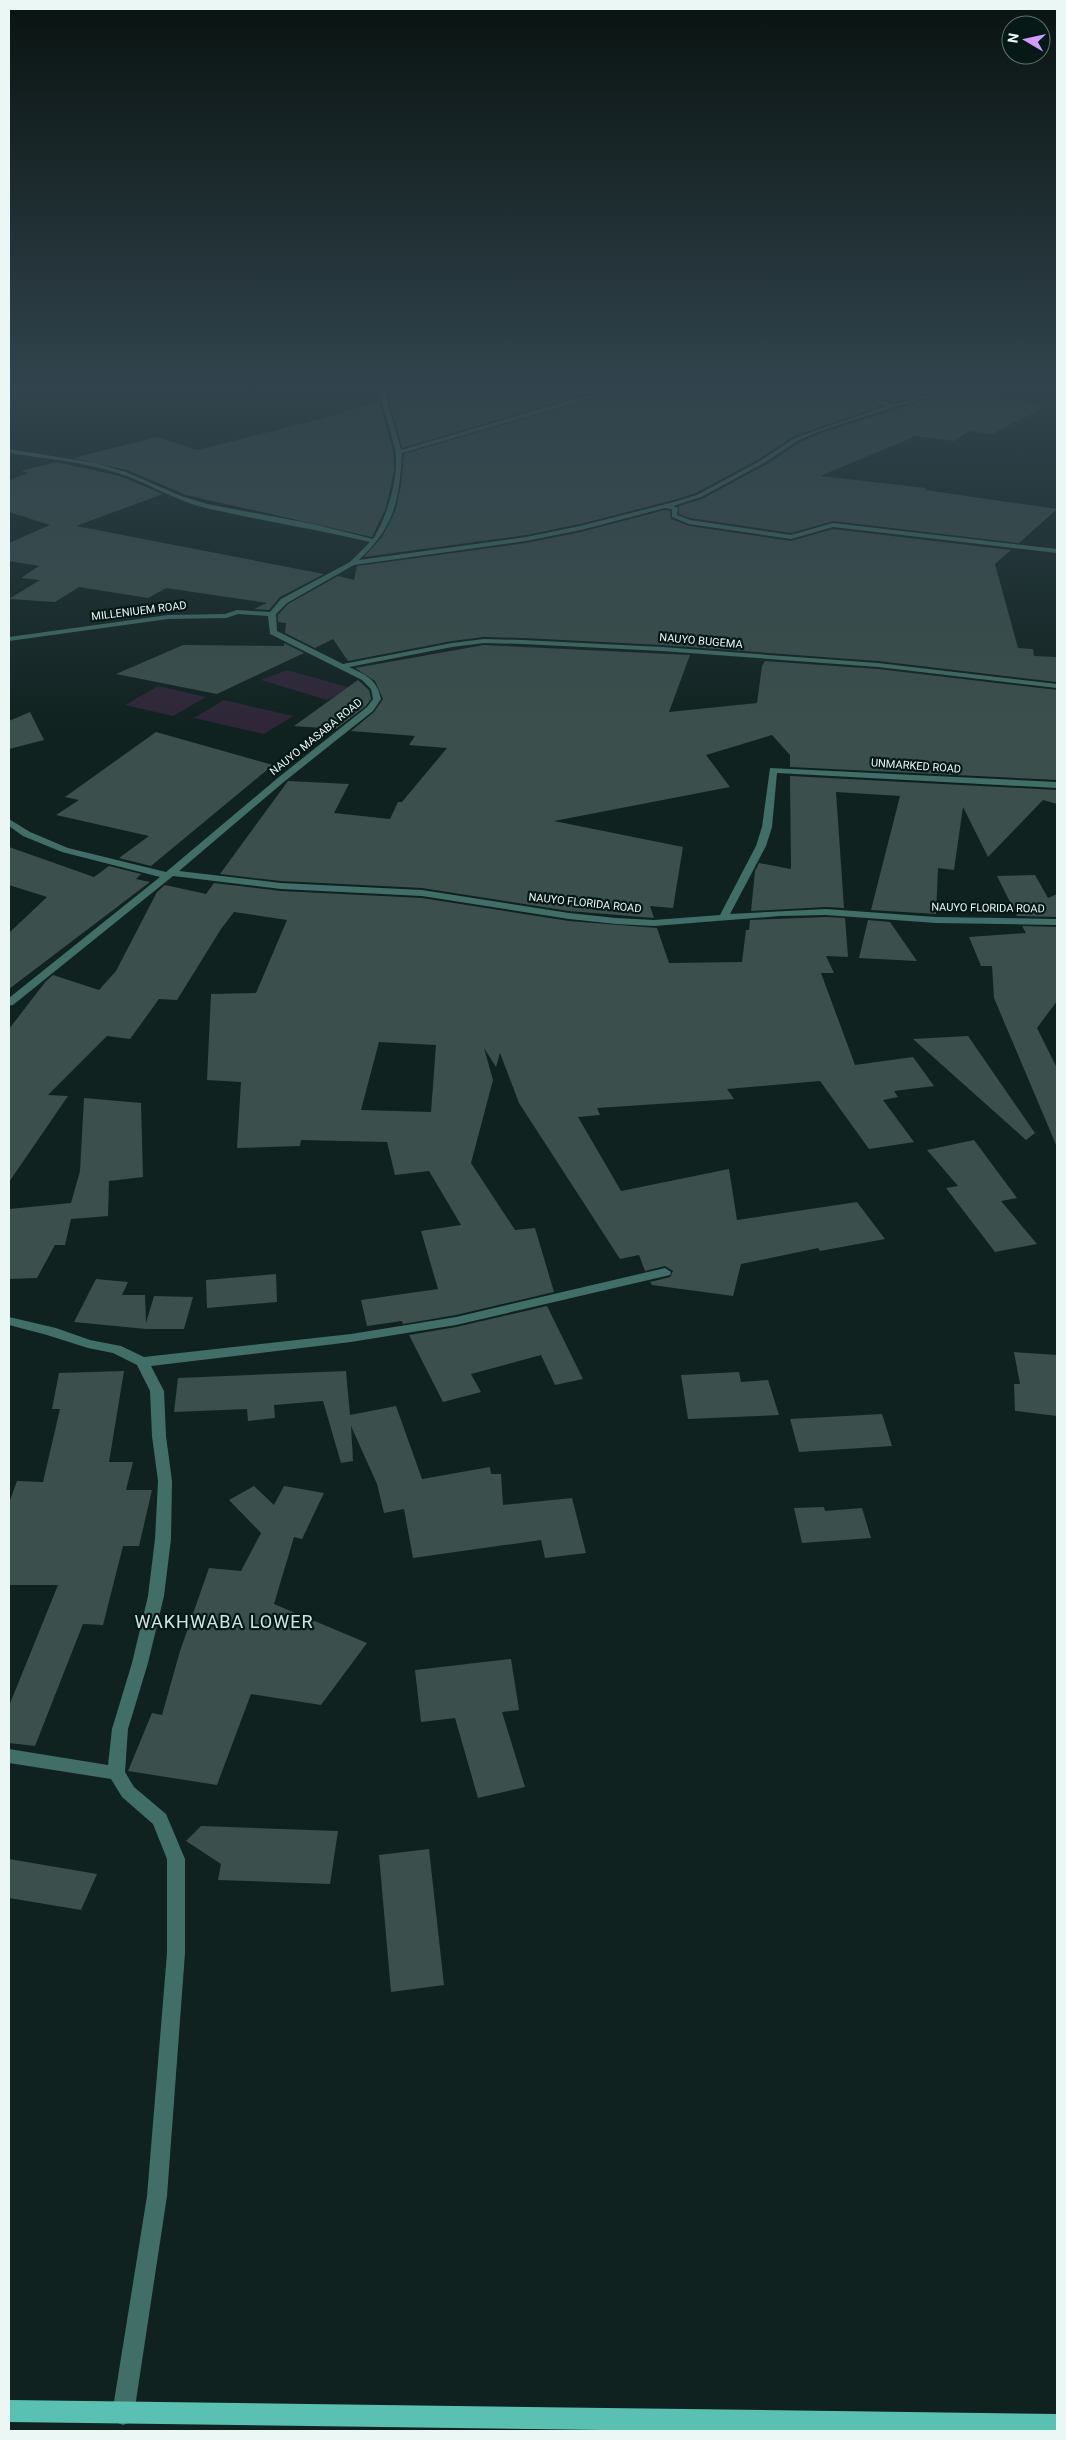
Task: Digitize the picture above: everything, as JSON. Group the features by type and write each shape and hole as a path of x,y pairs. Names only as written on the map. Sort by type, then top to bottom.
{"main road":[{"path":"9,2411 538,2425 1057,2425"}],"street":[{"path":"199,504 313,526 375,541"},
{"path":"272,614 284,601 352,563 375,541 386,524 391,504"},
{"path":"352,563 526,539 581,528 672,504"},
{"path":"665,506 675,508 674,516 689,522 792,537 805,536 814,530 833,525 1057,551"},
{"name":"MILLENIUEM ROAD","path":"9,639 168,617 226,616 237,612 272,614"},
{"name":"NAUYO MASABA ROAD","path":"9,1003 370,709 377,699 375,688 365,678 273,632 272,614"},
{"name":"NAUYO BUGEMA","path":"343,666 452,645 484,641 523,642 662,649 878,665 1057,686"},
{"name":"UNMARKED ROAD","path":"723,918 742,886 761,846 767,827 773,770 1057,785"},
{"path":"9,822 22,833 61,850 145,867 169,874"},
{"name":"NAUYO FLORIDA ROAD","path":"169,874 281,886 422,893 561,915 616,921 654,923 826,912 936,920 1057,922"},
{"path":"9,1321 51,1331 88,1344 116,1350 142,1362 351,1338 456,1321 665,1272"},
{"path":"123,2414 157,2196 176,1953 176,1859 160,1819 128,1792 116,1772 120,1729 140,1663 156,1596 163,1540 166,1481 159,1436 157,1391 142,1362"},
{"path":"9,1756 116,1772"}],"shaded area":[{"path":"287,670 351,688 327,700 261,680"},
{"path":"158,686 206,697 173,716 125,705"},
{"path":"224,700 293,716 264,734 194,718"}],"building":[{"path":"9,504 136,504 76,526 324,574 280,597 269,610 254,609 267,603 166,588 148,598 79,587 55,602 9,599 40,580 21,578 39,566 9,561 9,543 50,525 9,512"},
{"path":"225,504 387,504 372,537"},
{"path":"397,504 659,504 580,524 526,535 364,557 382,537 395,512"},
{"path":"686,504 1021,504 1057,509 1019,543 833,521 791,533 690,518 679,514 679,506"},
{"path":"665,510 670,511 671,519 689,526 791,541 833,529 1011,550 995,564 1018,648 1033,649 1034,656 1057,657 1057,682 878,661 662,645 523,638 484,637 452,641 348,661 333,639 315,648 285,633 286,623 278,622 278,615 288,604 338,576 354,580 357,566 526,543 581,532"},
{"path":"284,643 304,653 217,694 116,674 183,645 284,646"},
{"path":"484,645 690,655 669,712 757,703 762,666 765,661 878,669 1057,690 1057,780 790,767 790,755 772,735 706,755 730,787 554,821 683,847 673,908 650,906 654,918 569,911 422,888 281,881 220,874 288,781 349,784 334,813 390,819 398,802 402,802 447,748 409,745 415,736 351,731 374,712 383,699 375,681 355,668"},
{"path":"358,680 369,690 371,699 366,706 336,729 294,726"},
{"path":"30,712 44,740 9,749 9,721"},
{"path":"156,732 273,765 151,866 119,858 149,836 56,815 79,800 65,797"},
{"path":"790,776 1057,790 1057,804 1043,800 988,857 963,807 954,870 938,868 936,914 871,910 900,796 836,792 844,908 826,907 751,911 755,871 759,863 791,869"},
{"path":"9,847 94,877 109,866 141,874 136,879 150,882 9,989 9,933 47,897 9,885"},
{"path":"1035,875 1048,898 1057,894 1057,917 1017,916 997,876"},
{"path":"214,883 281,891 422,898 569,921 657,928 669,963 742,962 746,930 749,930 750,920 845,918 848,957 826,956 834,973 821,973 855,1065 913,1057 934,1086 894,1091 898,1097 883,1100 914,1142 869,1149 820,1081 727,1089 734,1099 597,1108 600,1115 578,1117 621,1191 729,1169 737,1220 857,1202 885,1239 820,1251 818,1248 741,1264 733,1296 652,1285 650,1282 670,1277 673,1271 665,1266 645,1271 639,1255 620,1259 519,1103 500,1053 496,1067 484,1048 493,1080 471,1163 515,1230 535,1228 554,1292 456,1315 403,1324 402,1321 367,1326 361,1300 438,1289 421,1231 461,1225 429,1171 395,1175 387,1142 301,1140 300,1146 237,1148 241,1082 207,1080 211,994 256,993 287,920 234,912 221,929 177,1000 159,999 130,1039 107,1036 48,1095 68,1096 9,1182 9,1029 46,981 53,975 99,990 116,971 157,892 165,885 206,894","holes":["379,1042 436,1045 431,1112 361,1110"]},
{"path":"868,920 890,922 917,961 859,958"},
{"path":"1022,926 1057,927 1057,1001 1037,1028 1057,1068 1057,1147 994,998 992,966 981,966 969,937 1026,933"},
{"path":"968,1036 1035,1133 1026,1140 913,1039"},
{"path":"84,1098 141,1103 143,1177 109,1181 108,1216 71,1219 65,1245 55,1245 37,1278 9,1279 9,1209 71,1203 80,1171"},
{"path":"974,1140 1017,1198 1001,1201 1037,1244 995,1252 946,1188 958,1186 927,1150"},
{"path":"276,1274 277,1302 207,1308 206,1280"},
{"path":"96,1279 128,1282 122,1295 145,1295 146,1323 154,1296 193,1297 184,1329 146,1329 74,1322"},
{"path":"547,1306 583,1379 555,1385 541,1355 471,1374 481,1392 443,1402 409,1335 456,1327"},
{"path":"1014,1352 1057,1355 1057,1416 1015,1411 1014,1384 1020,1384"},
{"path":"124,1371 109,1462 133,1462 126,1490 152,1490 139,1546 123,1546 103,1625 83,1624 35,1746 9,1743 9,1706 58,1585 9,1585 9,1503 17,1481 43,1482 60,1409 52,1409 59,1373"},
{"path":"346,1371 350,1415 396,1406 422,1479 490,1467 491,1474 501,1474 503,1505 572,1498 586,1553 545,1558 541,1540 413,1558 404,1509 384,1513 377,1484 351,1426 353,1461 341,1463 323,1401 274,1405 275,1418 248,1421 247,1409 174,1412 178,1378"},
{"path":"739,1372 741,1382 768,1380 779,1415 688,1419 681,1375"},
{"path":"882,1414 892,1446 799,1452 790,1419"},
{"path":"254,1486 274,1505 284,1486 324,1493 302,1539 294,1537 274,1604 367,1643 321,1705 251,1694 217,1785 128,1771 152,1713 162,1715 180,1651 209,1568 241,1571 261,1533 229,1500"},
{"path":"824,1507 825,1511 862,1508 871,1538 802,1543 794,1508"},
{"path":"511,1659 519,1710 502,1712 525,1787 478,1798 455,1718 421,1722 415,1670"},
{"path":"201,1826 338,1831 330,1884 218,1880 221,1864 186,1841"},
{"path":"429,1849 444,1985 391,1992 379,1855"},
{"path":"9,1859 97,1874 81,1910 9,1898"}],"district":[{"name":"WAKHWABA LOWER","path":"224,1621"}]}
